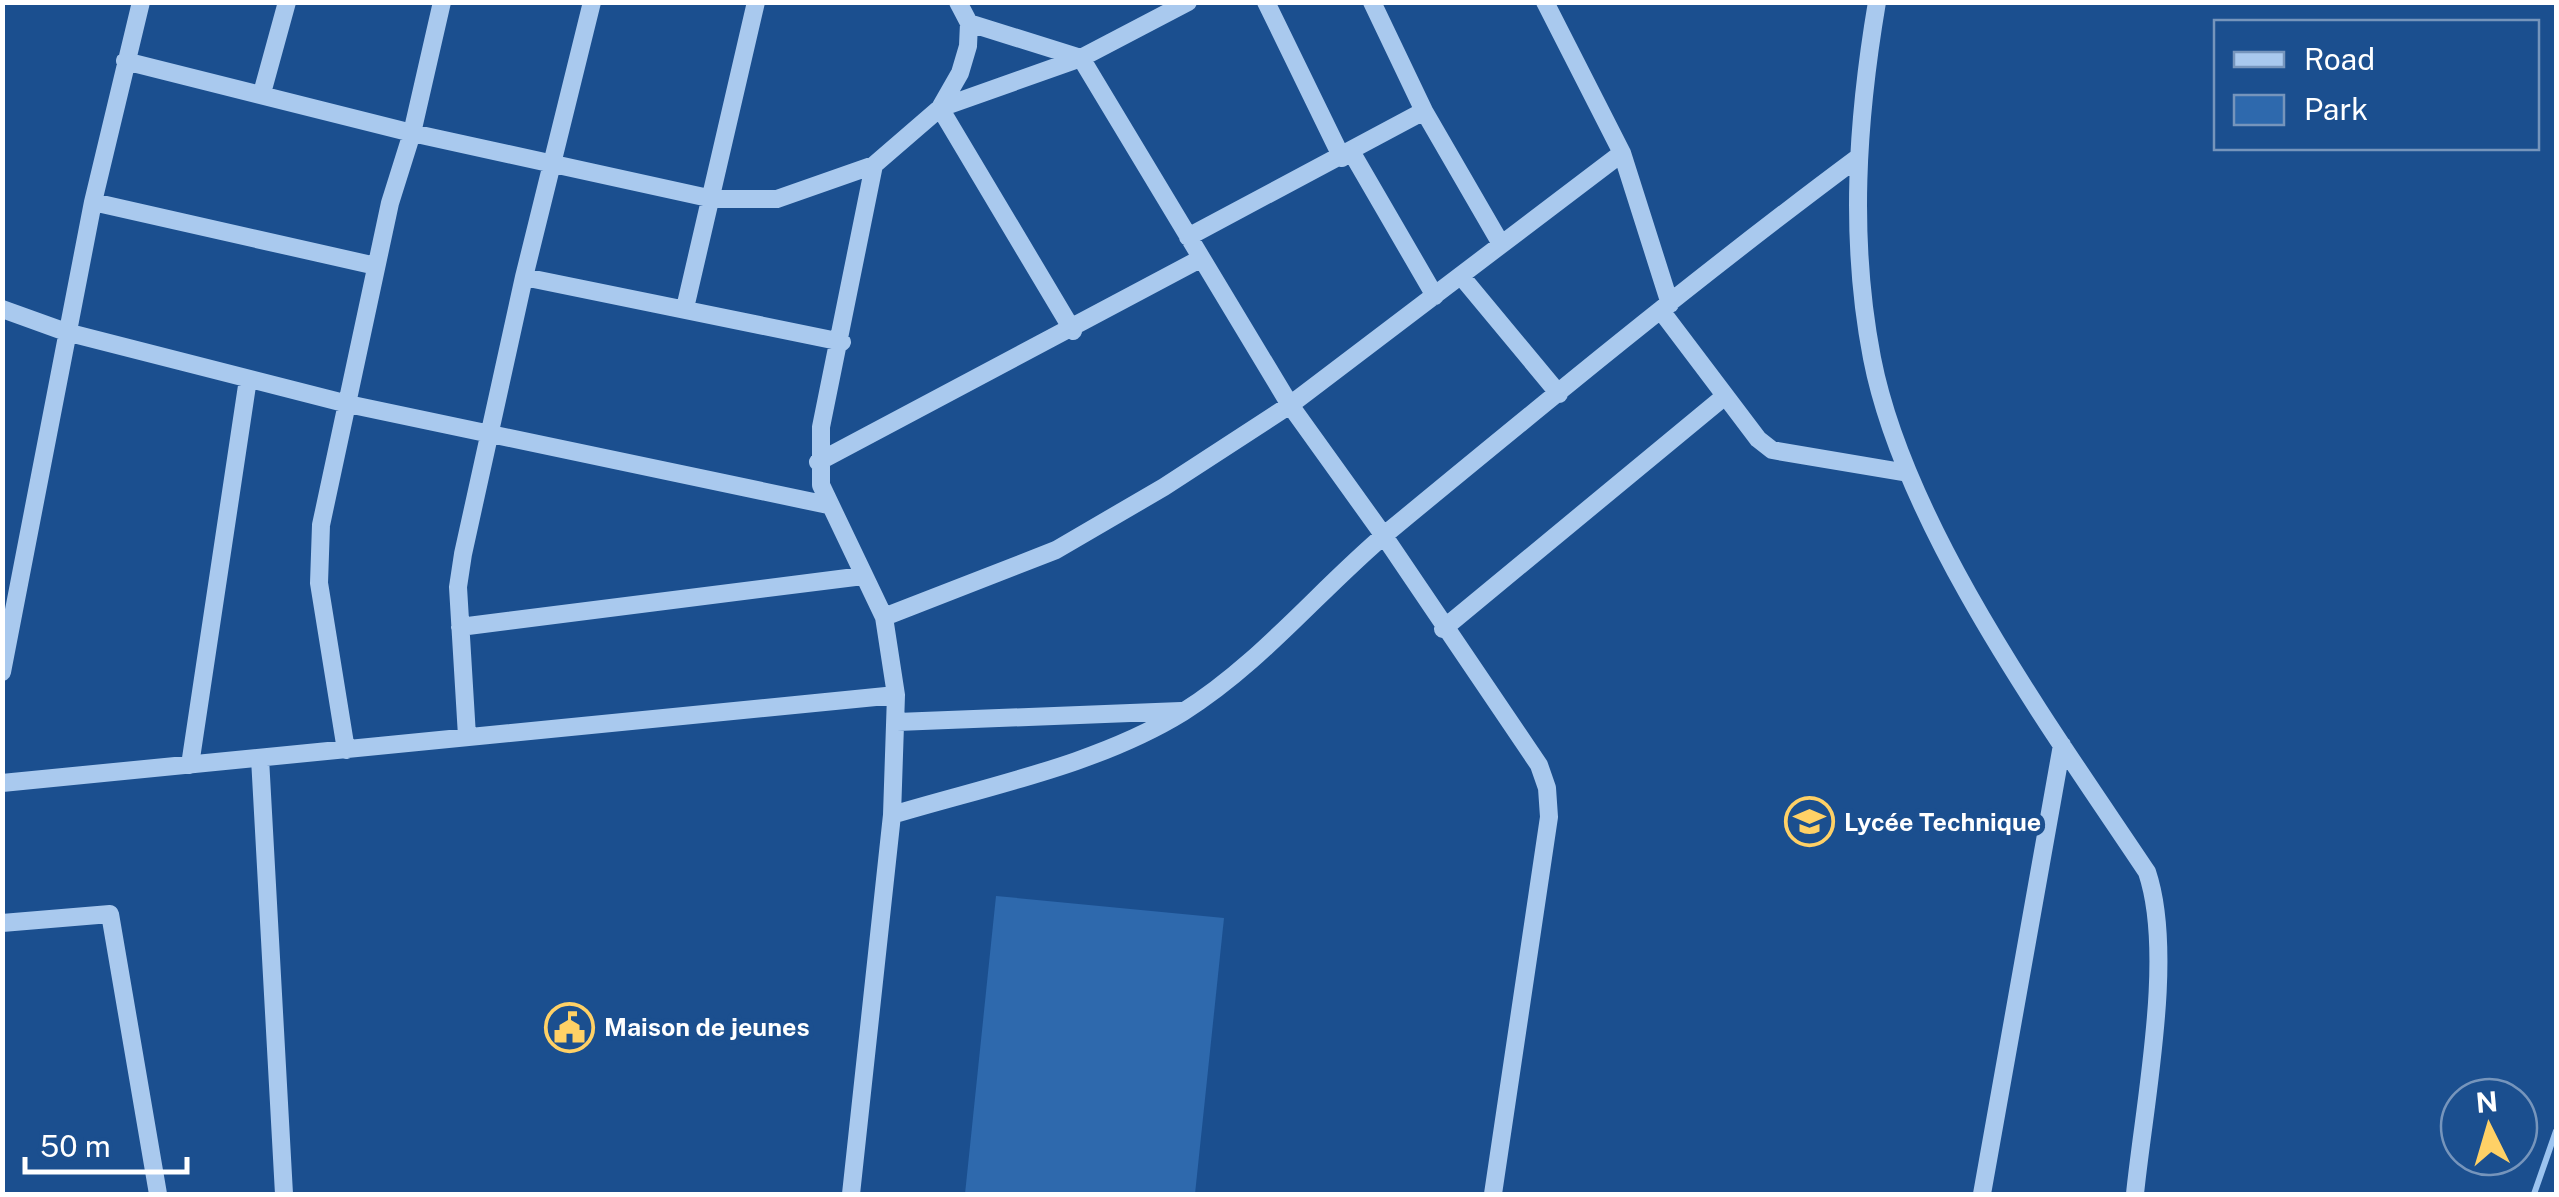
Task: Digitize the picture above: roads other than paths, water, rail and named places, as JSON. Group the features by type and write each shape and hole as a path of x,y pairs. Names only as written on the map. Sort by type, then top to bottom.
{"street":[{"path":"2,672 92,202 141,2"},
{"path":"262,93 287,2"},
{"path":"346,750 318,557 320,525 376,266 442,2"},
{"path":"467,736 458,587 488,434 592,2"},
{"path":"685,308 756,2"},
{"path":"124,62 412,133 713,199 778,199 874,165 940,108 960,73 968,46 970,22 958,2"},
{"path":"940,108 1081,58 1188,2"},
{"path":"1266,2 1347,155 1435,296"},
{"path":"1372,2 1424,111 1501,244"},
{"path":"1545,2 1622,153 1666,308 1725,396 1772,450 1790,456 1908,472"},
{"path":"1878,2 1856,160 1870,346 1908,472 1968,588 2062,745 2147,872 2160,922 2135,1194"},
{"path":"970,22 1081,58 1290,405 1516,730 1548,788 1546,843 1530,924 1493,1194"},
{"path":"940,108 1073,331"},
{"path":"1188,237 1424,111"},
{"path":"884,618 1056,550 1164,487 1290,405 1622,153"},
{"path":"892,815 1086,756 1138,736 1185,711 1279,633 1384,536 1856,160"},
{"path":"850,1194 892,815 896,695 884,618 828,505 818,462 821,427 842,342 874,165"},
{"path":"92,202 376,266"},
{"path":"818,462 1073,331 1200,260"},
{"path":"1460,276 1559,394"},
{"path":"524,278 842,342"},
{"path":"2,309 66,332 348,404 828,505"},
{"path":"190,765 248,379"},
{"path":"1443,628 1725,396"},
{"path":"460,628 863,576"},
{"path":"2,783 896,695"},
{"path":"897,722 1185,711"},
{"path":"1982,1194 2062,745"},
{"path":"260,758 284,1194"},
{"path":"2,923 110,914 158,1194"}],"waterway":[{"path":"2534,1194 2556,1131"}],"place":[{"name":"Lycée Technique","path":"1809,822"},
{"name":"Maison de jeunes","path":"569,1027"}]}
